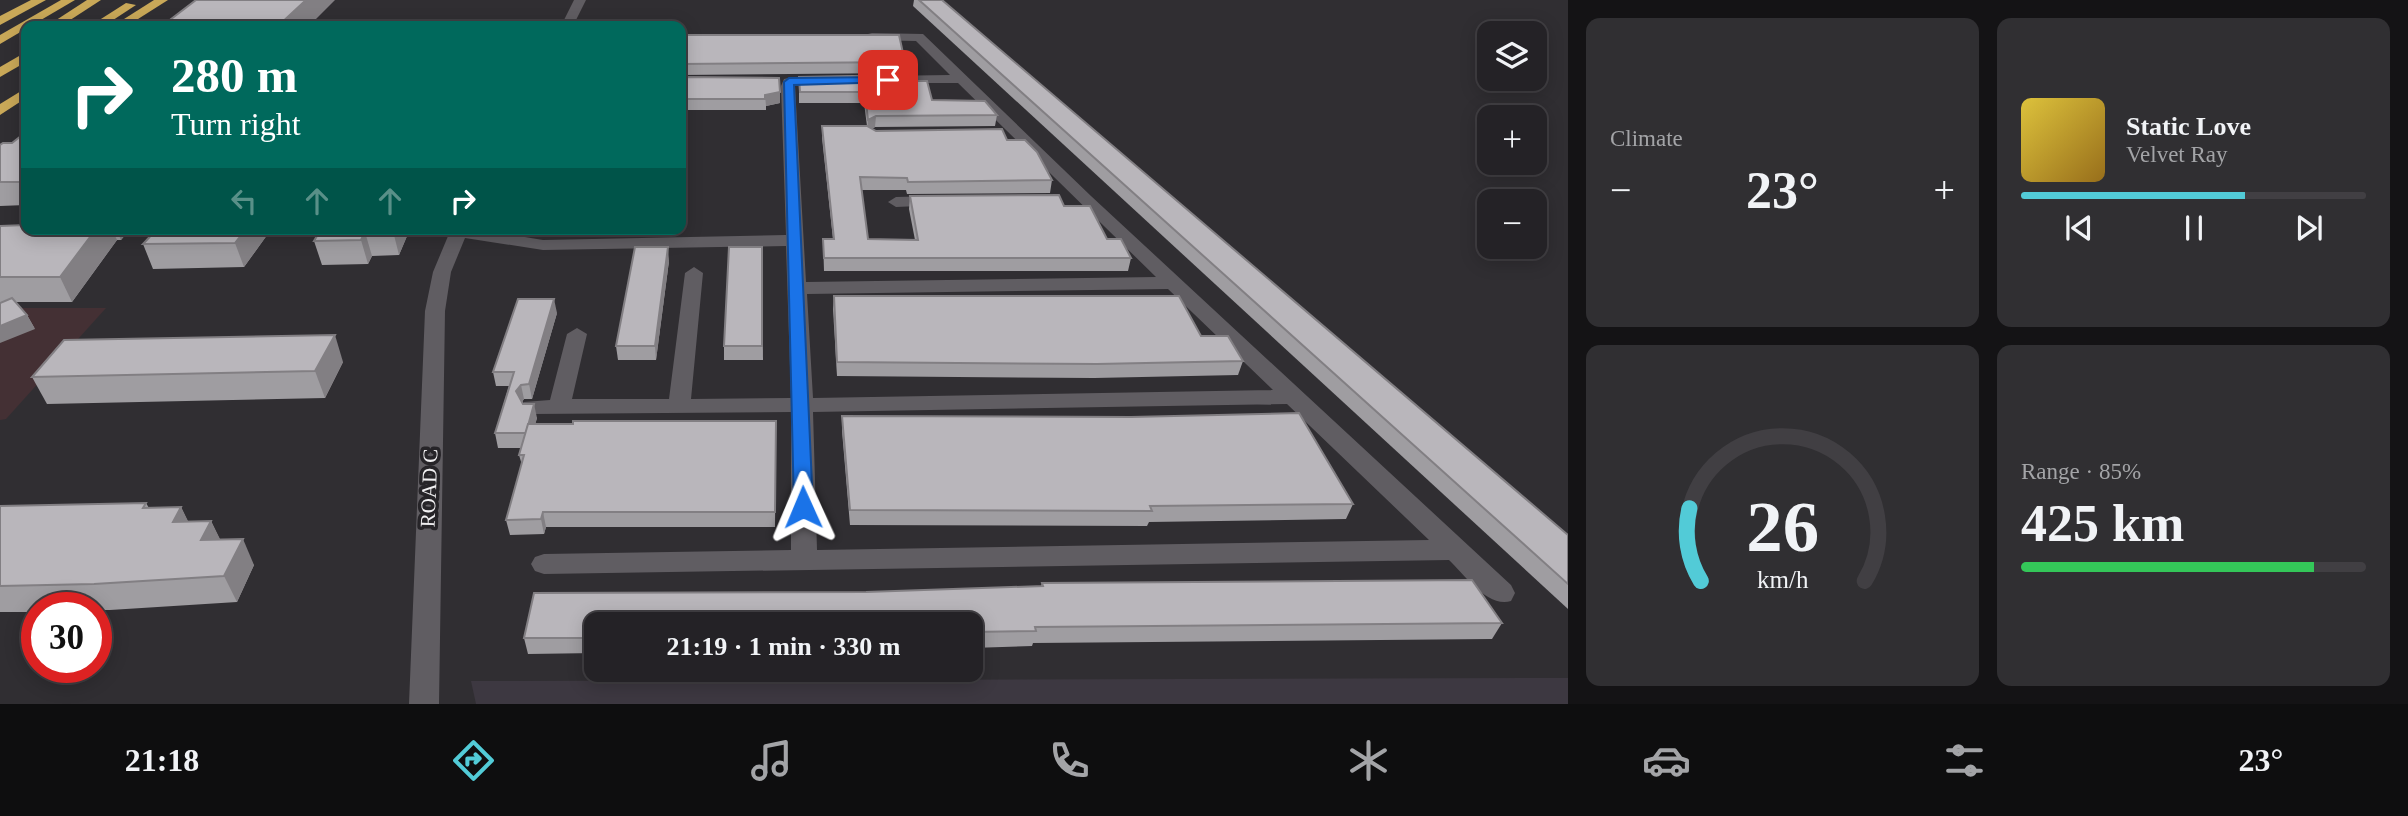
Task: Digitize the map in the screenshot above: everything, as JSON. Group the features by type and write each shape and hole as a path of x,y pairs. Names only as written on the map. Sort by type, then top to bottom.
{"highway":[{"path":"0,21 40,0"},
{"path":"33,21 69,0"},
{"path":"61,21 95,0"},
{"path":"81,21 113,0"},
{"path":"104,21 138,0"},
{"path":"127,21 162,0"},
{"path":"0,40 21,28"},
{"path":"0,59 21,46"},
{"path":"0,73 21,59"},
{"path":"0,87 21,73"},
{"path":"0,111 21,96"}],"street":[{"path":"570,21 580,0"},
{"path":"853,37 919,37 1086,200 1501,593"},
{"path":"804,559 802,404 794,240 782,82 962,79"},
{"path":"991,133 1017,133"},
{"path":"1058,200 1086,200"},
{"path":"896,202 950,201"},
{"name":"ROAD C","path":"424,704 435,311 442,272 457,235"},
{"path":"483,235 542,245 794,240"},
{"path":"679,406 694,273"},
{"path":"795,288 1173,283"},
{"path":"559,407 577,334"},
{"path":"532,407 1050,403 1296,397"},
{"path":"544,564 1457,550"}],"shaded area":[{"path":"0,308 106,308 6,419 0,420"},
{"path":"1568,678 1568,704 476,704 471,681 983,682 983,680"}],"building":[{"path":"196,0 306,0 283,21 169,21"},
{"path":"919,0 942,0 1568,535 1568,584"},
{"path":"686,35 899,35 905,62 686,64"},
{"path":"908,75 910,81 927,81 932,100 985,101 997,115 876,116 868,120 865,92 800,92 799,77"},
{"path":"686,77 779,78 780,92 765,95 765,99 686,99"},
{"path":"822,126 867,126 876,131 1002,129 1007,140 1025,140 1037,152 1052,180 908,182 907,178 860,177 868,239 918,240 910,196 1059,195 1064,206 1090,206 1107,239 1121,239 1131,258 824,258 823,239 834,239"},
{"path":"21,136 21,182 0,182 0,145 12,143"},
{"path":"21,225 21,235 92,235 60,277 0,277 0,226"},
{"path":"151,235 241,235 235,243 143,244"},
{"path":"318,235 364,235 361,240 314,241"},
{"path":"635,247 668,247 655,346 616,346"},
{"path":"729,247 762,247 762,346 724,346"},
{"path":"834,296 1179,296 1201,336 1228,336 1243,361 1097,364 837,362"},
{"path":"12,298 27,315 0,326 0,303"},
{"path":"518,299 554,299 529,384 521,385 516,391 523,404 534,404 526,433 495,433 514,372 493,372"},
{"path":"335,335 315,371 32,377 64,340"},
{"path":"1299,413 1353,504 1150,506 1152,511 850,510 842,416 1131,417"},
{"path":"573,421 776,421 775,512 543,512 541,519 506,520 524,455 519,455 528,424 573,424"},
{"path":"146,503 143,508 181,507 173,522 211,521 201,540 243,539 224,576 94,584 0,586 0,506"},
{"path":"1472,580 1502,623 1035,627 1036,631 983,632 983,612 584,612 584,638 524,638 534,593 866,592 1043,586 1042,583"}],"route":[{"path":"803,507 802,404 788,86 789,82 888,80"}]}
